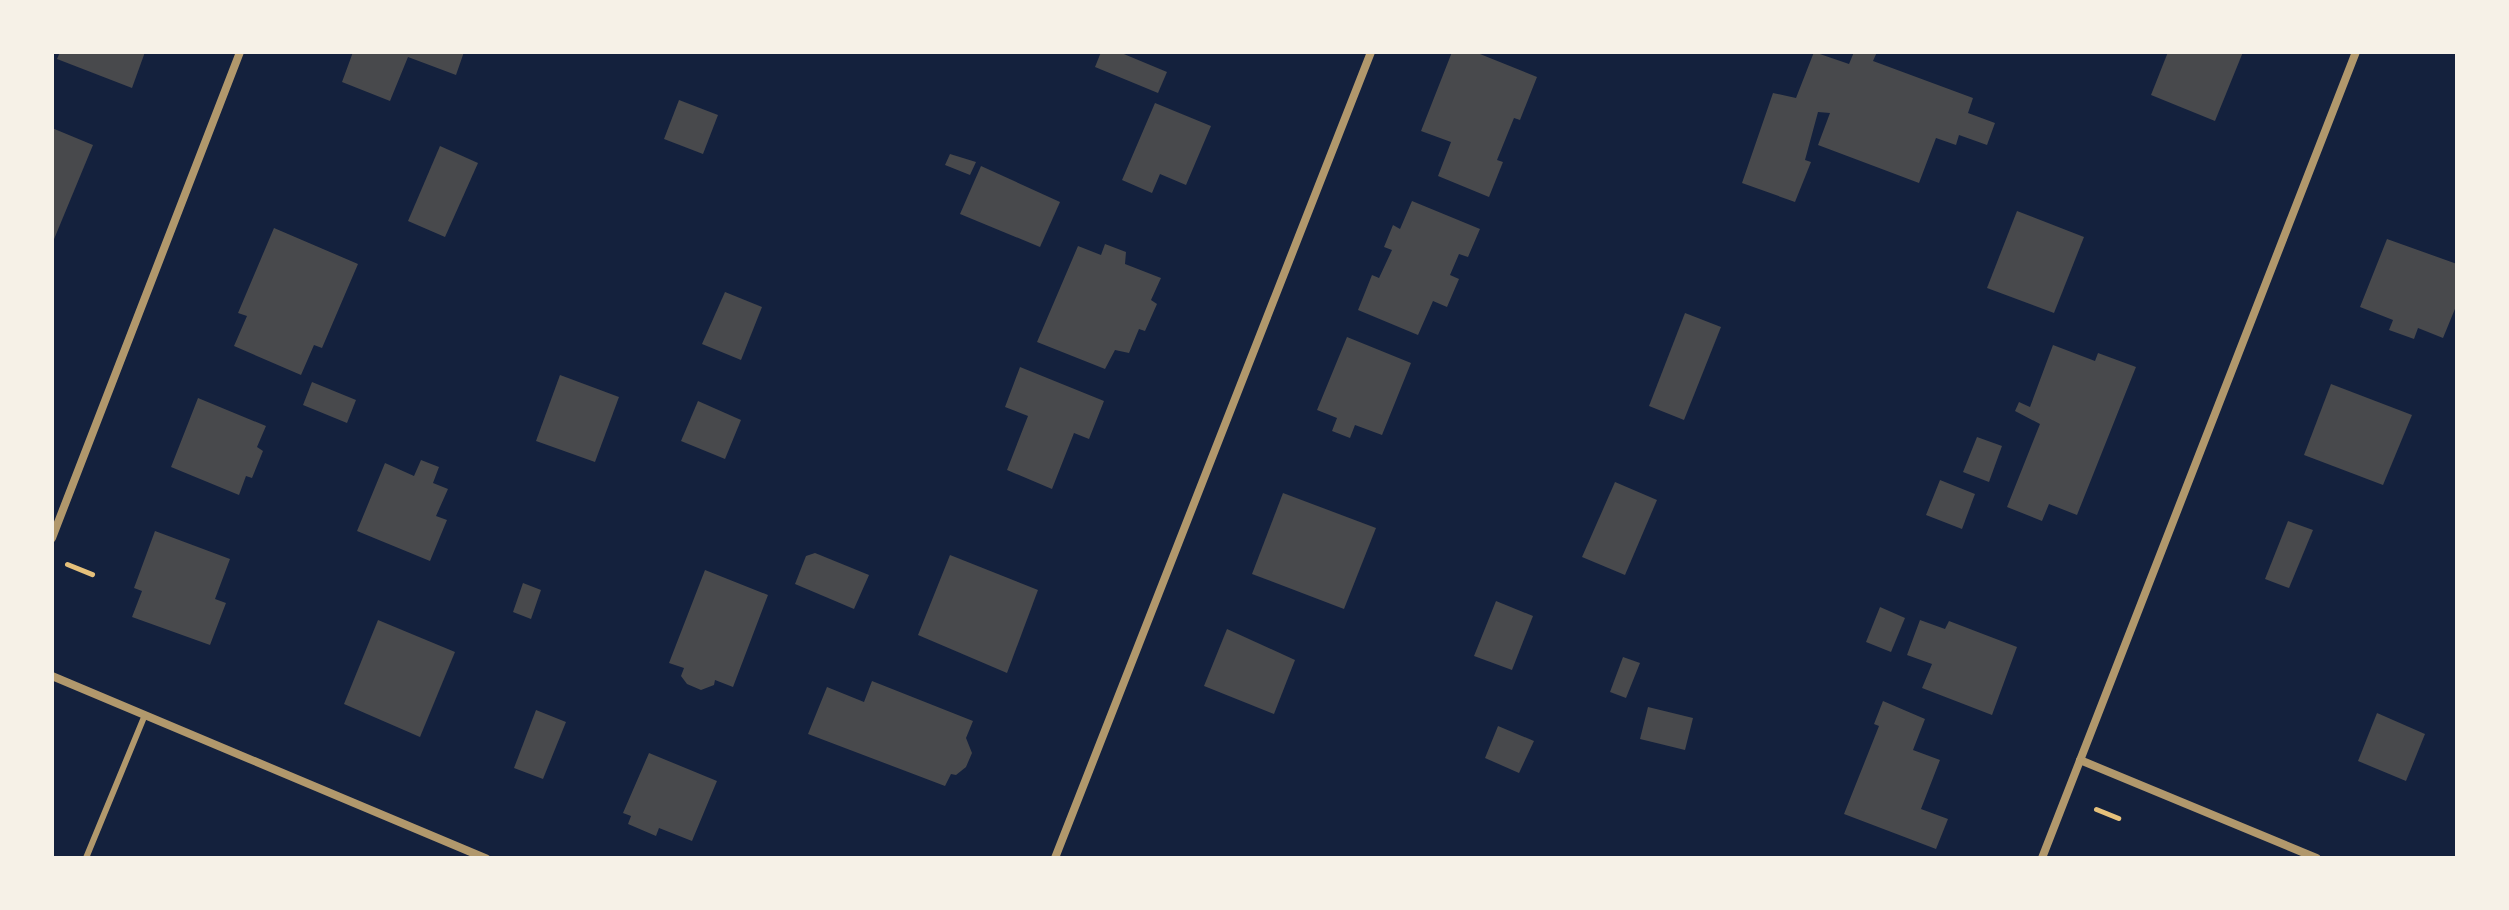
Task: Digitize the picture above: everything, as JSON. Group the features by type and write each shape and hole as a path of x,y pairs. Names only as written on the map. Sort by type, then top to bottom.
{"street":[{"path":"52,538 240,52"},
{"path":"1055,858 1371,52"},
{"path":"2042,858 2356,52"},
{"path":"52,676 486,858"},
{"path":"2080,760 2317,858"}],"lane":[{"path":"86,858 145,715"}],"building":[{"path":"60,52 145,52 132,88 57,59"},
{"path":"353,52 464,52 456,75 408,57 390,101 342,82"},
{"path":"1101,52 1119,52 1167,72 1158,93 1095,67"},
{"path":"1452,52 1475,52 1537,77 1520,120 1514,118 1497,160 1503,162 1489,197 1438,176 1451,142 1421,131"},
{"path":"1814,52 1849,64 1854,52 1877,52 1873,61 1973,98 1968,113 1995,123 1987,145 1959,135 1956,145 1936,138 1919,183 1818,145 1830,113 1818,112 1805,160 1811,162 1795,202 1742,183 1773,93 1796,98"},
{"path":"2168,52 2243,52 2215,121 2151,95"},
{"path":"679,100 718,115 703,154 664,139"},
{"path":"1155,103 1211,126 1186,185 1160,174 1152,193 1122,180"},
{"path":"52,128 93,145 52,244"},
{"path":"440,146 478,163 445,237 408,221"},
{"path":"950,154 976,162 970,175 945,165"},
{"path":"981,166 1060,202 1040,247 960,214"},
{"path":"1412,201 1480,229 1468,257 1459,254 1450,275 1459,279 1447,307 1433,301 1418,335 1358,310 1372,275 1379,278 1392,250 1384,247 1393,225 1400,229"},
{"path":"2017,211 2084,237 2054,313 1987,288"},
{"path":"274,228 358,264 322,348 314,345 301,375 234,346 247,316 238,313"},
{"path":"2387,239 2457,264 2457,304 2443,338 2418,328 2414,339 2389,330 2393,320 2360,307"},
{"path":"1105,244 1126,252 1125,264 1161,278 1151,300 1157,304 1145,331 1139,329 1129,353 1115,350 1105,369 1037,342 1078,246 1101,255"},
{"path":"725,292 762,307 741,360 702,344"},
{"path":"1685,313 1721,327 1684,420 1649,406"},
{"path":"1347,337 1411,363 1382,435 1355,425 1350,438 1332,431 1337,418 1317,410"},
{"path":"2053,345 2095,361 2098,353 2136,367 2077,515 2049,504 2042,521 2007,507 2040,424 2015,411 2019,402 2030,407"},
{"path":"1020,367 1104,401 1089,439 1074,433 1052,489 1007,470 1028,416 1005,407"},
{"path":"560,375 619,397 595,462 536,441"},
{"path":"312,382 356,400 347,423 303,405"},
{"path":"2331,384 2412,415 2383,485 2304,455"},
{"path":"198,398 266,426 257,447 263,451 252,478 246,476 239,495 171,467"},
{"path":"698,401 741,420 725,459 681,441"},
{"path":"1977,437 2002,446 1989,482 1963,472"},
{"path":"421,460 439,467 433,483 448,489 436,516 447,520 430,561 357,531 385,463 414,476"},
{"path":"1940,480 1975,494 1962,529 1926,515"},
{"path":"1615,482 1657,500 1625,575 1582,557"},
{"path":"1283,493 1376,528 1344,609 1252,574"},
{"path":"2288,521 2313,530 2289,588 2265,579"},
{"path":"155,531 230,559 215,599 226,603 210,645 132,617 142,591 134,588"},
{"path":"815,553 869,575 854,609 795,584 806,556"},
{"path":"950,555 1038,590 1007,673 918,635"},
{"path":"705,570 768,595 733,687 715,680 714,685 701,690 687,684 681,676 684,668 669,663"},
{"path":"523,583 541,590 531,619 513,612"},
{"path":"1496,601 1533,616 1512,670 1474,656"},
{"path":"1880,607 1905,618 1891,652 1866,642"},
{"path":"378,620 455,652 420,737 344,704"},
{"path":"1920,620 1945,629 1949,621 2017,647 1992,715 1922,688 1932,664 1907,655"},
{"path":"1227,629 1295,660 1274,714 1204,686"},
{"path":"1623,657 1640,663 1626,698 1610,692"},
{"path":"872,681 973,721 966,738 972,753 966,767 956,775 951,774 945,786 808,734 827,687 864,702"},
{"path":"1883,701 1925,719 1913,750 1940,760 1921,809 1948,819 1936,849 1844,814 1879,726 1874,724"},
{"path":"1648,707 1693,718 1685,750 1640,739"},
{"path":"536,710 566,722 543,779 514,768"},
{"path":"2377,713 2425,734 2406,781 2358,761"},
{"path":"1498,726 1534,741 1519,773 1485,758"},
{"path":"649,753 717,781 692,841 659,828 656,836 628,824 631,816 623,813"}]}
